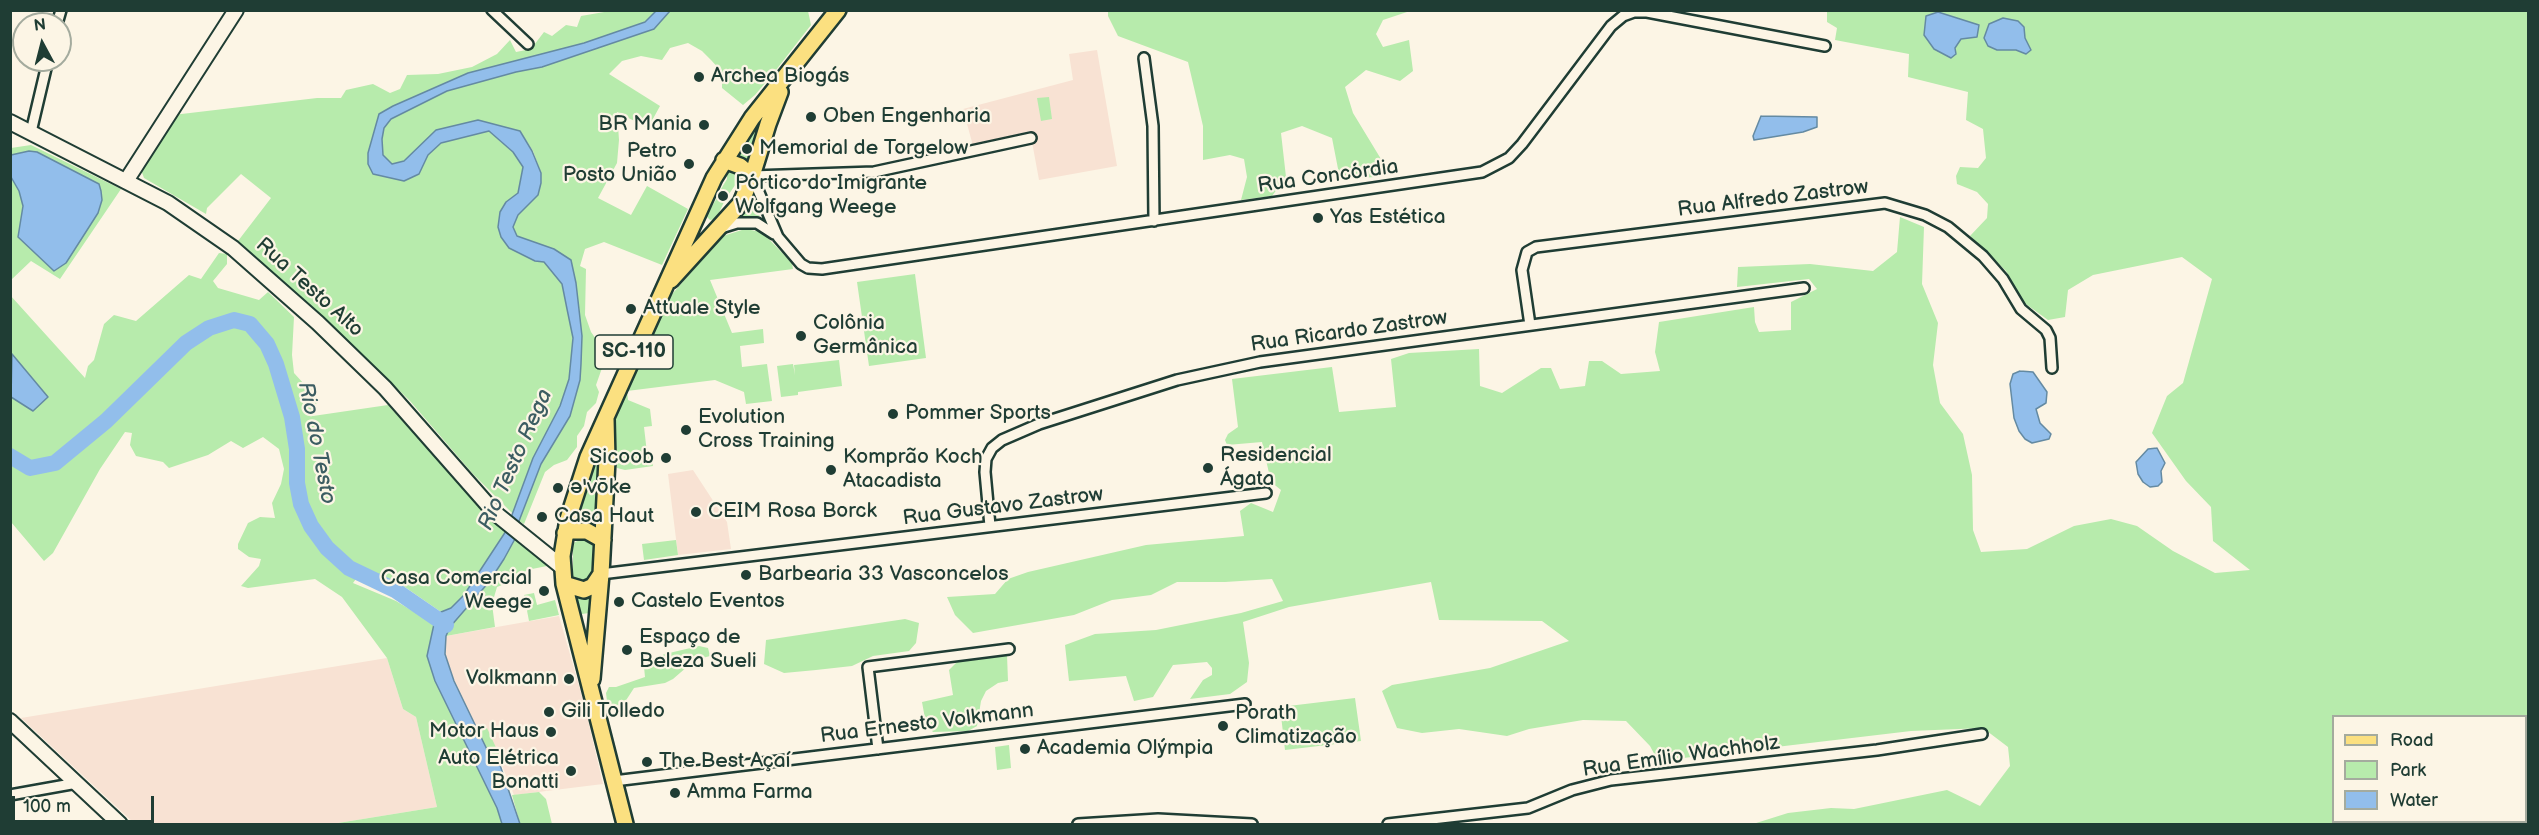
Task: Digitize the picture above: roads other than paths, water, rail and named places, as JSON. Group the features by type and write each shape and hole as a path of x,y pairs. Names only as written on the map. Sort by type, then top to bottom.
{"main road":[{"path":"126,181 236,10"},
{"name":"SC-110","path":"625,825 564,584 562,567 564,539 588,457 663,288 724,160 752,118 838,10"},
{"name":"SC-110","path":"663,288 741,203 752,177 771,113 788,75"},
{"name":"Rua Testo Alto","path":"10,122 168,203 204,226 318,323 402,405 487,505 562,567"},
{"path":"724,160 735,164 752,177"},
{"path":"696,216 705,226 720,228"},
{"name":"SC-110","path":"592,693 608,460 606,416"},
{"path":"535,544 564,539 587,531 603,540"},
{"path":"564,584 584,590 593,586 601,574"},
{"path":"10,721 120,825"}],"street":[{"path":"492,10 528,44"},
{"name":"Rua Concórdia","path":"720,228 737,223 757,223 778,237 801,264 815,270 1464,175 1495,167 1509,158 1611,26 1623,16 1634,12 1647,12 1825,46"},
{"path":"1144,58 1153,126 1154,220"},
{"path":"31,132 45,72"},
{"path":"752,177 874,172 1031,138"},
{"name":"Rua Concórdia","path":"752,177 778,237"},
{"name":"Rua Alfredo Zastrow","path":"1530,325 1522,270 1527,252 1536,247 1885,203 1925,215 1948,227 1983,256 2003,279 2021,309 2046,330 2050,338 2052,368"},
{"name":"Rua Ricardo Zastrow","path":"990,526 986,459 992,448 1002,440 1039,424 1177,381 1229,367 1804,288"},
{"name":"Rua Gustavo Zastrow","path":"601,574 1266,492"},
{"path":"878,749 868,667 1009,649"},
{"name":"Rua Ernesto Volkmann","path":"614,781 1245,704"},
{"name":"Rua Emílio Wachholz","path":"1388,825 1528,808 1572,790 1611,780 1887,749 1982,734"},
{"path":"10,795 77,783"},
{"path":"1078,825 1158,819 1252,825"}],"water":[{"path":"656,11 670,11 654,29 542,67 447,91 391,119 384,128 383,155 392,164 404,161 436,130 478,120 520,131 541,173 541,183 538,195 518,215 513,227 517,236 554,249 571,260 576,283 582,336 581,364 580,380 570,416 541,464 519,521 516,537 504,559 489,582 450,627 446,636 445,654 454,681 493,762 500,765 520,824 502,824 497,808 435,681 427,656 434,624 441,612 451,608 464,595 506,531 533,458 560,406 569,379 573,338 562,284 544,262 535,261 509,248 501,237 498,227 500,212 506,202 518,193 523,167 513,152 489,131 441,143 428,155 419,174 404,181 373,174 368,164 368,153 379,114 393,106 468,73 584,43 645,22"},
{"path":"1938,12 1979,25 1977,37 1961,39 1955,48 1956,54 1951,58 1934,49 1924,35 1926,16"},
{"path":"2003,18 2018,21 2024,27 2025,38 2031,50 2026,54 2016,50 1997,50 1988,46 1984,38 1989,24"},
{"path":"1761,116 1817,117 1817,127 1803,132 1754,140 1753,136"},
{"path":"29,151 37,152 99,184 101,191 102,200 98,213 66,263 54,271 18,237 23,206 19,191 11,177 11,155"},
{"path":"12,354 48,397 33,411 11,397"},
{"path":"2020,371 2033,372 2047,392 2046,403 2036,409 2040,423 2051,434 2049,439 2032,443 2025,439 2019,431 2014,418 2010,384 2013,374"},
{"path":"2157,448 2165,463 2161,471 2162,482 2158,486 2150,487 2138,474 2136,462 2148,449"}],"waterway":[{"name":"Rio do Testo","path":"10,456 30,468 55,463 106,421 186,343 209,328 234,320 250,324 267,344 276,364 292,417 297,449 297,483 301,504 311,526 327,548 349,568 395,590 446,625"}],"place":[{"name":"Archea Biogás","path":"699,77"},
{"name":"Oben Engenharia","path":"811,117"},
{"name":"BR Mania","path":"704,125"},
{"name":"Memorial de Torgelow","path":"747,149"},
{"name":"Petro Posto União","path":"689,164"},
{"name":"Pórtico do Imigrante Wolfgang Weege","path":"723,196"},
{"name":"Yas Estética","path":"1318,218"},
{"name":"Attuale Style","path":"631,309"},
{"name":"Colônia Germânica","path":"801,336"},
{"name":"Pommer Sports","path":"893,414"},
{"name":"Evolution Cross Training","path":"686,430"},
{"name":"Sicoob","path":"666,458"},
{"name":"Residencial Ágata","path":"1208,468"},
{"name":"Komprão Koch Atacadista","path":"831,470"},
{"name":"ǝ'vōke","path":"558,488"},
{"name":"CEIM Rosa Borck","path":"696,512"},
{"name":"Casa Haut","path":"542,517"},
{"name":"Barbearia 33 Vasconcelos","path":"746,575"},
{"name":"Casa Comercial Weege","path":"544,591"},
{"name":"Castelo Eventos","path":"619,602"},
{"name":"Espaço de Beleza Sueli","path":"627,650"},
{"name":"Volkmann","path":"569,679"},
{"name":"Gili Tolledo","path":"549,712"},
{"name":"Porath Climatização","path":"1223,726"},
{"name":"Motor Haus","path":"551,732"},
{"name":"Academia Olýmpia","path":"1025,749"},
{"name":"The Best Açaí","path":"647,762"},
{"name":"Auto Elétrica Bonatti","path":"571,771"},
{"name":"Amma Farma","path":"675,793"}],"water label":[{"name":"Rio Testo Rega","path":"516,460"}]}
